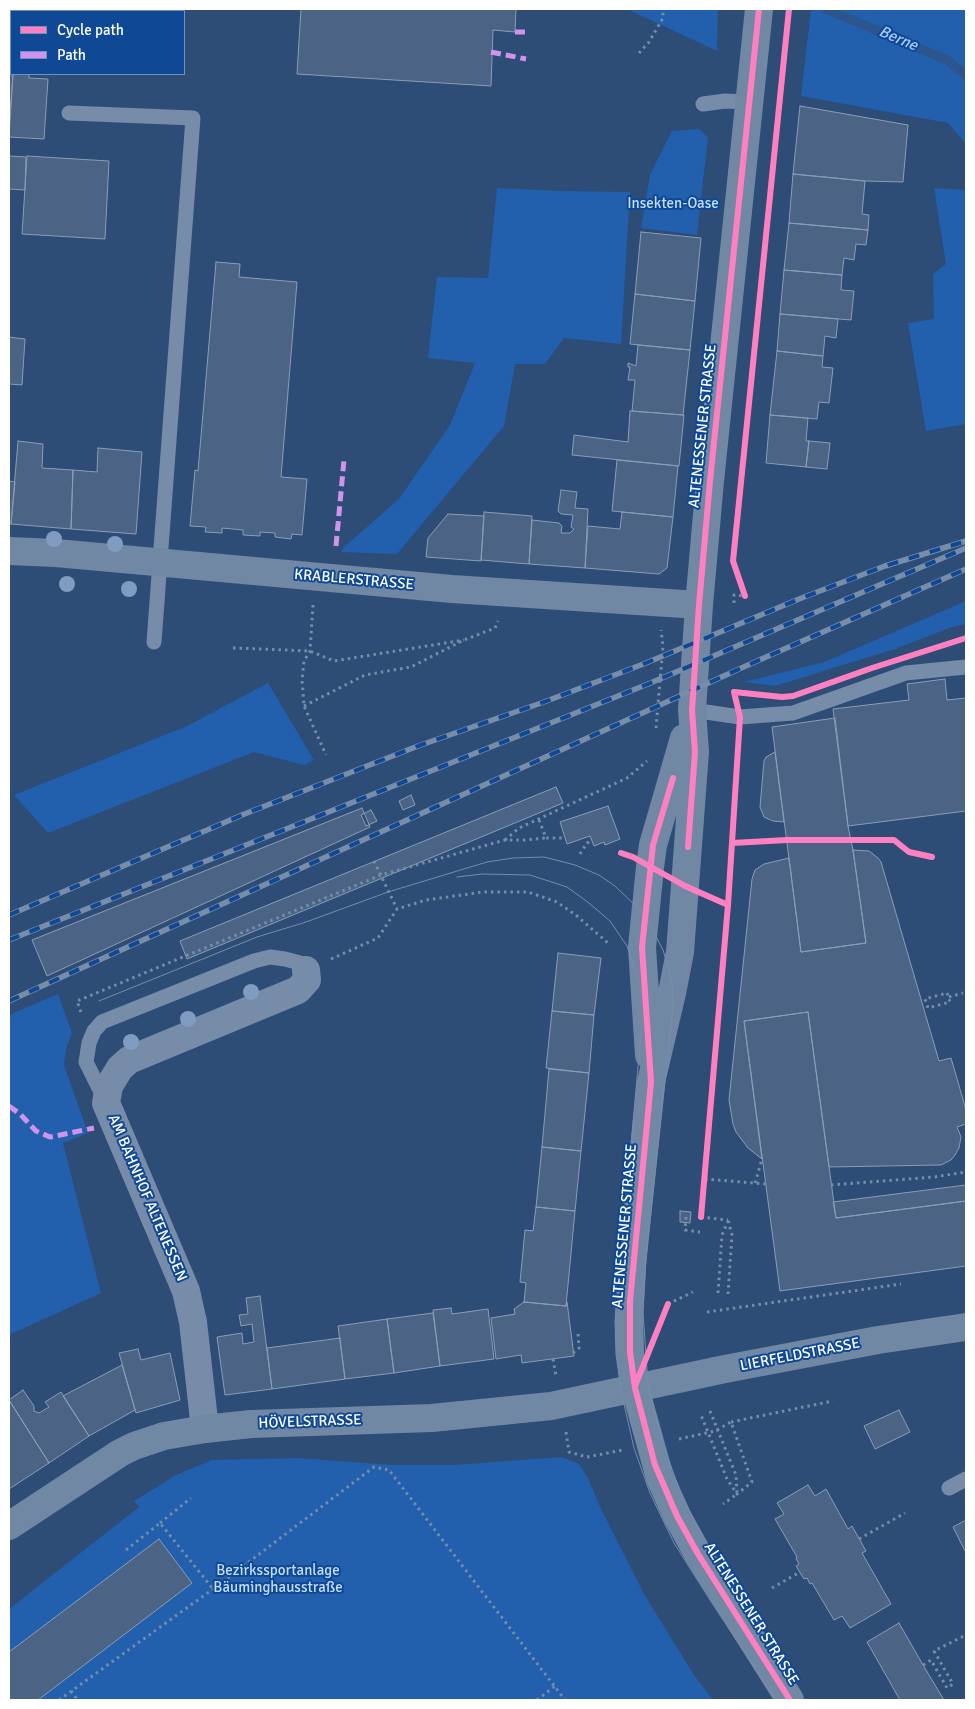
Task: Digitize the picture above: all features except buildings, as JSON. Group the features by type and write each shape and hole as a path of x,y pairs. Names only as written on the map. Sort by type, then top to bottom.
{"main road":[{"name":"ALTENESSENER STRASSE","path":"759,9 699,605 692,710 694,752 680,952 651,1082 630,1301 630,1352 634,1388 650,1444 660,1478 677,1516 698,1554 790,1700"},
{"name":"KRABLERSTRASSE","path":"9,551 159,562 452,589 699,605"},
{"name":"ALTENESSENER STRASSE","path":"651,1082 642,948 650,867 653,845 692,710"},
{"name":"LIERFELDSTRASSE","path":"634,1388 878,1340 966,1327"},
{"name":"HÖVELSTRASSE","path":"9,1526 98,1466 134,1446 164,1436 251,1424 432,1418 562,1404 634,1388"}],"street":[{"name":"AM BAHNHOF ALTENESSEN","path":"204,1429 193,1322 186,1291 106,1102 109,1086 120,1068 129,1060 291,994 307,980 306,970"}],"lane":[{"path":"703,104 725,101 749,102"},
{"path":"69,113 193,118 154,642"},
{"path":"692,710 740,717 793,712 906,673 966,667"},
{"path":"106,1102 86,1062 88,1043 94,1031 102,1022 254,961 270,957 285,959 300,963 306,970"},
{"path":"949,1488 966,1479"}],"path":[{"path":"639,52 649,42 663,18 663,9"},
{"path":"314,576 310,651 304,661 302,680 304,706 326,755"},
{"path":"734,603 734,595 745,596 742,587"},
{"path":"650,602 646,623 651,623 661,630 664,646 656,728"},
{"path":"304,706 365,675 411,667 464,640 495,628 498,621"},
{"path":"233,648 310,651 334,661 464,640"},
{"path":"504,840 519,828 628,778 651,758"},
{"path":"539,820 546,838"},
{"path":"352,887 381,875 504,840 565,838"},
{"path":"732,843 787,840"},
{"path":"852,841 894,840 909,852 932,857"},
{"path":"580,854 587,843 592,841"},
{"path":"374,862 396,909"},
{"path":"350,950 378,938 396,909 426,900 483,892 528,892 557,902 608,942"},
{"path":"947,992 948,997 950,1002 928,1008 925,999 947,992"},
{"path":"948,997 963,993"},
{"path":"755,1183 762,1159"},
{"path":"831,1185 934,1177 966,1172"},
{"path":"705,1179 766,1184"},
{"path":"686,1217 685,1230 700,1232"},
{"path":"701,1217 728,1220"},
{"path":"718,1293 722,1235 728,1220"},
{"path":"728,1220 732,1235 728,1294"},
{"path":"707,1312 901,1284"},
{"path":"664,1313 668,1304 692,1292"},
{"path":"573,1353 579,1348 578,1333"},
{"path":"553,1359 569,1452 587,1457 714,1431 731,1422 833,1401"},
{"path":"710,1411 736,1476 737,1494"},
{"path":"701,1415 727,1479 737,1494"},
{"path":"724,1504 752,1482 731,1422"},
{"path":"59,1700 213,1589 374,1468 389,1470 566,1700"},
{"path":"126,1550 191,1498"},
{"path":"859,1539 905,1513"},
{"path":"160,1523 213,1589"},
{"path":"772,1588 800,1572"},
{"path":"923,1665 931,1660 948,1688 953,1684 934,1651 966,1635"},
{"path":"537,1700 555,1686"},
{"path":"71,1691 77,1698 75,1700"}],"green space":[{"path":"627,9 718,9 717,51"},
{"path":"811,9 966,9 966,144 948,123 801,96"},
{"name":"Insekten-Oase","path":"699,129 708,137 697,235 641,228 650,175 672,131"},
{"path":"497,188 630,192 621,344 564,338 545,364 515,364 504,426 397,554 341,552 344,547 399,499 450,425 475,363 428,358 437,277 488,278"},
{"path":"934,188 966,190 966,424 926,431 908,323 934,319 933,274 946,264"},
{"path":"966,601 966,624 952,627 895,649 775,686 744,682 824,662"},
{"path":"268,683 314,760 304,765 254,752 48,833 14,795 187,726"},
{"path":"58,994 72,1033 66,1049 64,1065 88,1133 63,1143 101,1293 9,1335 9,1015"},
{"name":"Bezirkssportanlage Bäuminghausstraße","path":"562,1457 579,1464 588,1478 600,1507 644,1594 694,1675 713,1700 9,1700 9,1609 139,1507 134,1501 176,1475 212,1460 297,1458 393,1465 453,1465"}],"waterway":[{"name":"Berne","path":"826,9 947,60 966,75"}],"tram line":[{"path":"99,1001 257,937 306,922 388,892 487,862 513,858 544,857 575,865 599,875 615,886 645,915 663,950 672,980 673,1008 646,1258 643,1312 648,1385 662,1442 679,1488 694,1521 799,1700"},
{"path":"457,877 482,874 530,875 567,887 610,921 627,946 640,985 642,1023 615,1321 616,1354 621,1391 634,1448 650,1493 674,1543 776,1700"}],"railway":[{"path":"9,915 242,815 418,746 544,702 646,663 799,599 885,566 966,541"},
{"path":"9,940 648,684 966,548"},
{"path":"9,1001 748,665 966,569"}],"marked path":[{"path":"515,32 529,32"},
{"path":"491,52 526,59"},
{"path":"336,546 344,460"},
{"path":"9,1106 20,1114 36,1131 50,1137 94,1128"}],"cycle path":[{"path":"688,847 695,752 692,710 699,605 759,9"},
{"path":"745,596 733,561 789,9"},
{"path":"701,1217 728,905 740,717 734,692 782,697 793,696 966,638"},
{"path":"673,778 653,845 642,947 651,1082 630,1301 630,1352 635,1388 655,1465 677,1516 698,1554 790,1700"},
{"path":"732,843 787,840 894,840 909,852 932,857"},
{"path":"621,853 633,857 685,886 728,905"},
{"path":"635,1386 668,1304"}]}
